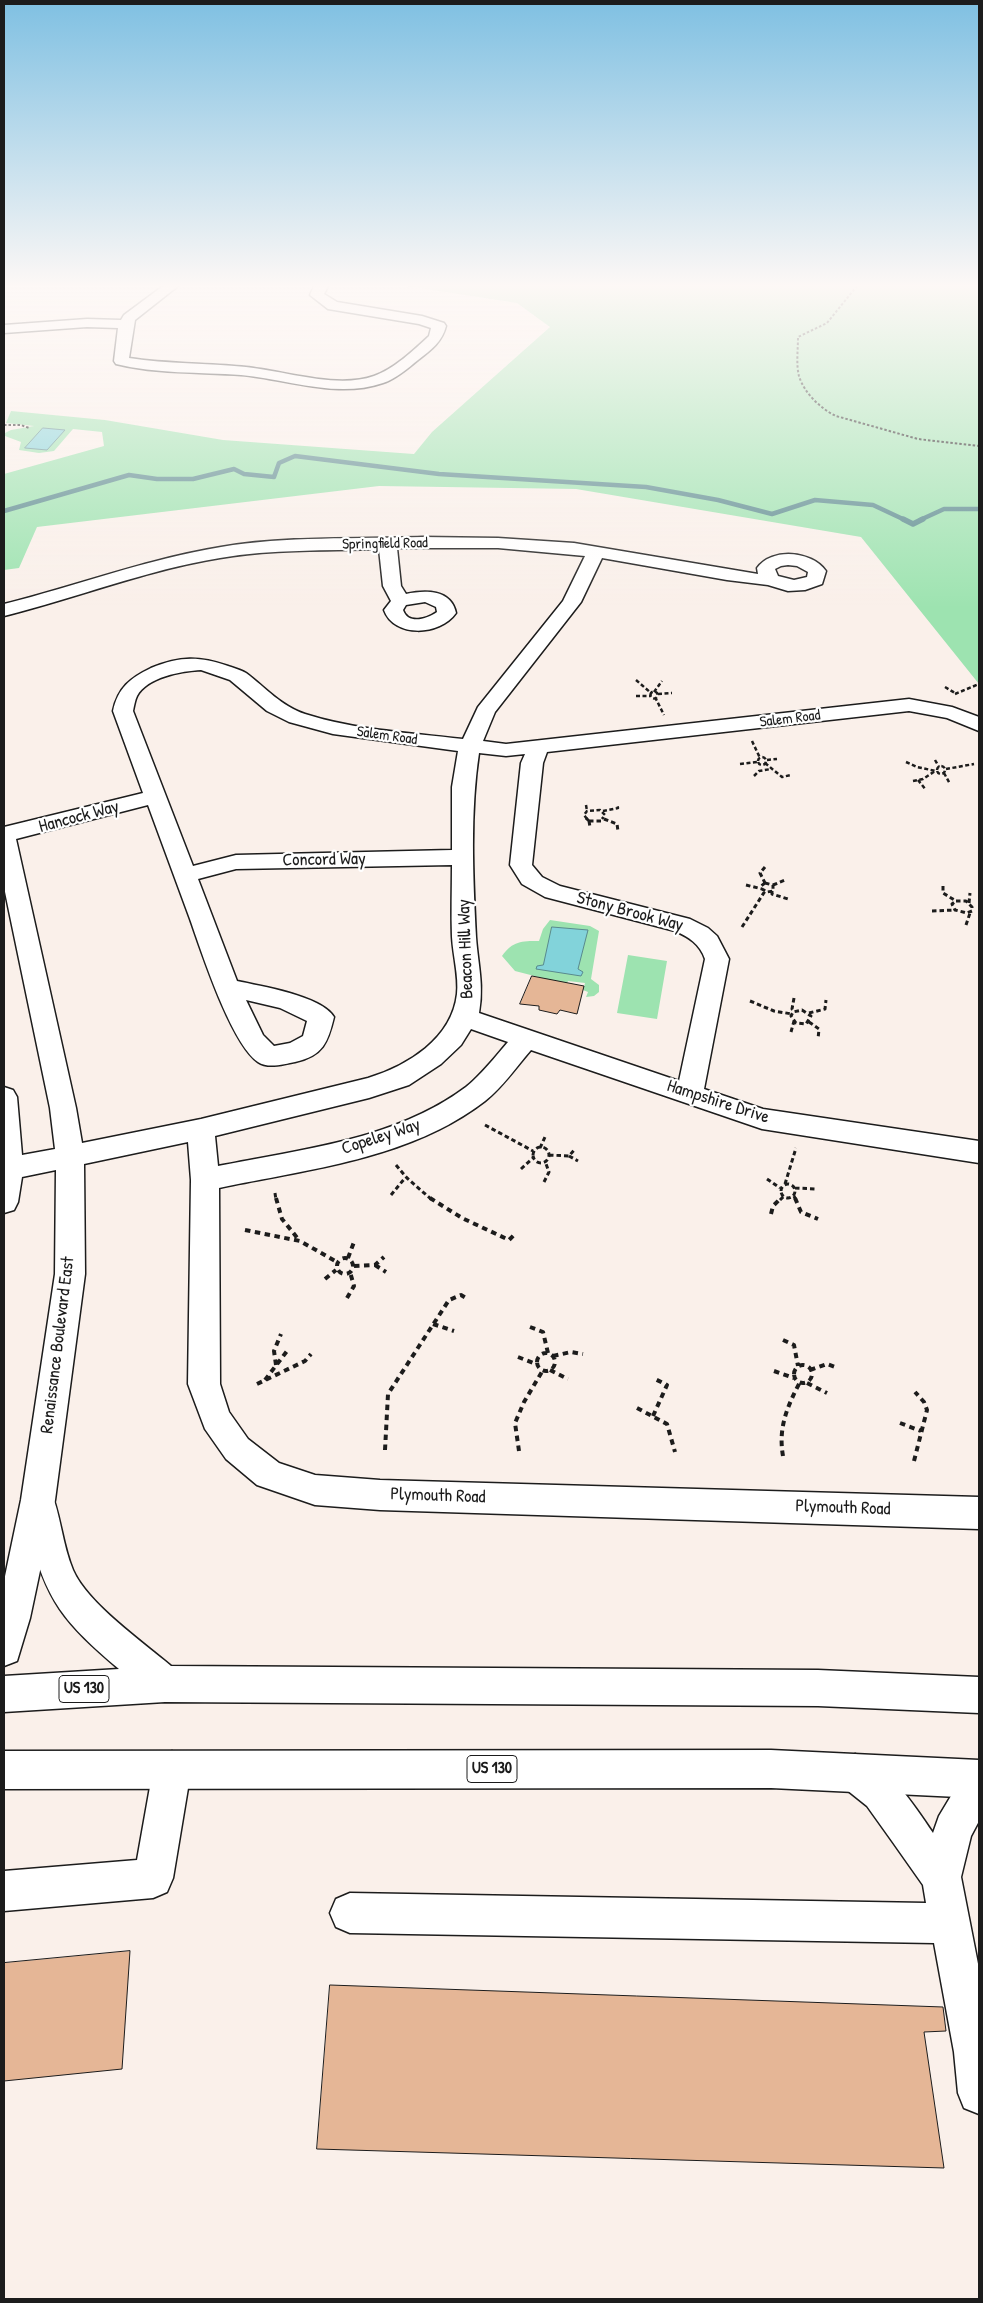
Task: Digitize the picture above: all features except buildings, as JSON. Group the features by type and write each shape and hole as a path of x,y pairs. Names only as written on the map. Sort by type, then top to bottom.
{"main road":[{"name":"Springfield Road","path":"4,610 132,572 222,552 265,548 387,543 498,543 548,546 635,557 730,576 771,580"},
{"path":"387,543 392,586 400,601"},
{"name":"Beacon Hill Way","path":"6,1169 70,1154 201,1130 369,1088 400,1078 432,1057 452,1038 465,1018 470,993 464,938 463,786 471,746 485,711 572,602 596,552"},
{"name":"Salem Road","path":"227,987 123,711 126,697 133,687 148,677 166,669 184,664 203,664 237,676 274,707 296,718 334,728 382,736 506,750 538,748 909,705 963,716 979,725"},
{"name":"Stony Brook Way","path":"538,748 532,763 521,865 525,874 534,884 553,892 682,925 698,931 714,948 718,959 690,1093"},
{"name":"Hancock Way","path":"4,835 154,797"},
{"name":"Renaissance Boulevard East","path":"4,835 63,1108 70,1154 70,1274 38,1500 13,1618 4,1648"},
{"name":"Concord Way","path":"186,875 236,862 464,857"},
{"name":"Hampshire Drive","path":"465,1018 762,1119 979,1152"},
{"name":"Copeley Way","path":"205,1180 360,1147 399,1135 445,1114 477,1093 527,1038"},
{"path":"4,1097 6,1169 4,1202"},
{"name":"Plymouth Road","path":"201,1130 205,1180 204,1384 216,1419 237,1449 269,1474 314,1490 380,1495 979,1513"},
{"path":"38,1500 61,1581 71,1598 100,1628 165,1684"},
{"name":"US 130","path":"4,1694 165,1684 818,1688 979,1696"},
{"name":"US 130","path":"4,1770 771,1769 979,1779"},
{"path":"4,1891 153,1878 172,1770"},
{"path":"855,1773 880,1794 941,1877 977,2052 979,2094"},
{"path":"941,1877 953,1830 979,1784"},
{"path":"350,1913 950,1923"}],"path":[{"path":"810,393 818,404 836,416 918,439 979,446"},
{"path":"4,425 21,425 29,428"},
{"path":"636,680 656,697 664,715"},
{"path":"652,694 662,681"},
{"path":"945,687 956,694"},
{"path":"636,696 672,693"},
{"path":"751,741 760,758 782,777 792,775"},
{"path":"758,762 757,760 760,758"},
{"path":"740,764 777,759"},
{"path":"934,760 939,767 946,769 974,764"},
{"path":"906,762 917,767 944,773 950,784"},
{"path":"913,781 936,771 939,767"},
{"path":"754,776 758,771 772,768"},
{"path":"944,773 946,769"},
{"path":"918,780 926,790"},
{"path":"587,811 618,808 617,804"},
{"path":"586,805 587,811 584,815 589,821 590,827"},
{"path":"602,811 606,815 604,819"},
{"path":"589,821 598,822 604,819 617,824 618,831"},
{"path":"765,867 760,873 765,883 773,885 785,880"},
{"path":"742,926 763,890 761,886 765,883"},
{"path":"746,885 772,891 772,894 788,899"},
{"path":"772,891 775,888 773,885"},
{"path":"943,886 942,893 956,901 969,902"},
{"path":"970,893 969,902 972,907"},
{"path":"955,910 952,904 956,901"},
{"path":"972,907 979,908"},
{"path":"966,925 972,907"},
{"path":"932,910 955,910 960,913 970,912"},
{"path":"791,1032 794,1021 792,1009 794,998"},
{"path":"750,1001 774,1011 793,1013 802,1010 809,1013 825,1009 826,1000"},
{"path":"809,1013 811,1018 809,1022"},
{"path":"794,1021 800,1024 809,1022 819,1029 818,1039"},
{"path":"485,1124 533,1151"},
{"path":"540,1148 545,1137"},
{"path":"533,1151 540,1148 545,1149 549,1155"},
{"path":"780,1188 785,1184 796,1148"},
{"path":"569,1156 575,1149"},
{"path":"521,1169 533,1158 533,1151"},
{"path":"549,1155 569,1156 578,1160"},
{"path":"544,1182 549,1172 546,1160 549,1155"},
{"path":"533,1158 537,1161 546,1160"},
{"path":"396,1165 405,1178 427,1197 477,1226 509,1240 516,1233"},
{"path":"391,1195 405,1178"},
{"path":"767,1179 780,1188 780,1192 784,1196"},
{"path":"785,1184 795,1188 817,1189"},
{"path":"795,1188 794,1196 801,1212 818,1219"},
{"path":"275,1193 278,1214 291,1233 300,1241 337,1262"},
{"path":"771,1214 773,1206 784,1196 794,1196"},
{"path":"245,1230 300,1241"},
{"path":"348,1258 354,1242"},
{"path":"375,1265 384,1257"},
{"path":"337,1262 348,1258 353,1261 354,1266"},
{"path":"325,1279 336,1270 337,1262"},
{"path":"354,1266 375,1265 386,1272"},
{"path":"336,1270 344,1273 350,1272 354,1266"},
{"path":"347,1298 354,1286 350,1272"},
{"path":"385,1450 388,1394 448,1300 461,1295 466,1298"},
{"path":"434,1324 454,1331"},
{"path":"530,1327 543,1332 548,1353 553,1356 556,1364 550,1370"},
{"path":"276,1366 274,1351 281,1334"},
{"path":"783,1340 794,1345 798,1366"},
{"path":"264,1381 286,1351"},
{"path":"553,1356 571,1352 584,1354"},
{"path":"536,1364 538,1356 548,1353"},
{"path":"257,1384 305,1361 311,1354"},
{"path":"518,1357 536,1364 543,1370 550,1370 568,1379"},
{"path":"798,1366 810,1370 828,1364 838,1368"},
{"path":"794,1378 794,1370 798,1366"},
{"path":"519,1451 515,1423 524,1402 543,1370"},
{"path":"806,1383 812,1377 810,1370"},
{"path":"774,1371 827,1393"},
{"path":"653,1416 667,1385 655,1379"},
{"path":"783,1456 779,1438 787,1407 800,1382"},
{"path":"914,1462 921,1431 928,1414 924,1401 915,1392"},
{"path":"636,1408 667,1424 674,1452"},
{"path":"900,1423 921,1431"}],"green space":[{"path":"475,393 979,393 979,684 861,537 576,489 379,486 37,527 19,568 4,570 4,474 104,446 102,432 73,429 54,451 39,453 19,450 21,442 5,436 5,433 11,430 34,426 6,423 11,411 105,420 223,440 414,454 432,432"},
{"path":"550,920 590,926 599,931 591,979 599,985 599,992 594,996 586,997 588,992 583,990 585,983 568,981 565,988 550,980 515,971 502,956 510,947 518,943 539,941 543,929"},
{"path":"628,955 667,961 657,1019 617,1013"}],"water":[{"path":"43,428 65,430 47,450 25,448"},
{"path":"552,927 588,930 578,969 583,972 581,976 536,969 537,966 543,965"}],"waterway":[{"path":"4,511 129,475 157,479 193,479 234,469 244,474 274,477 279,463 295,456 439,474 646,487 718,500 772,514 815,500 873,505 905,520"},
{"path":"920,520 944,509 979,509"},
{"path":"905,520 913,524 923,519"}]}
